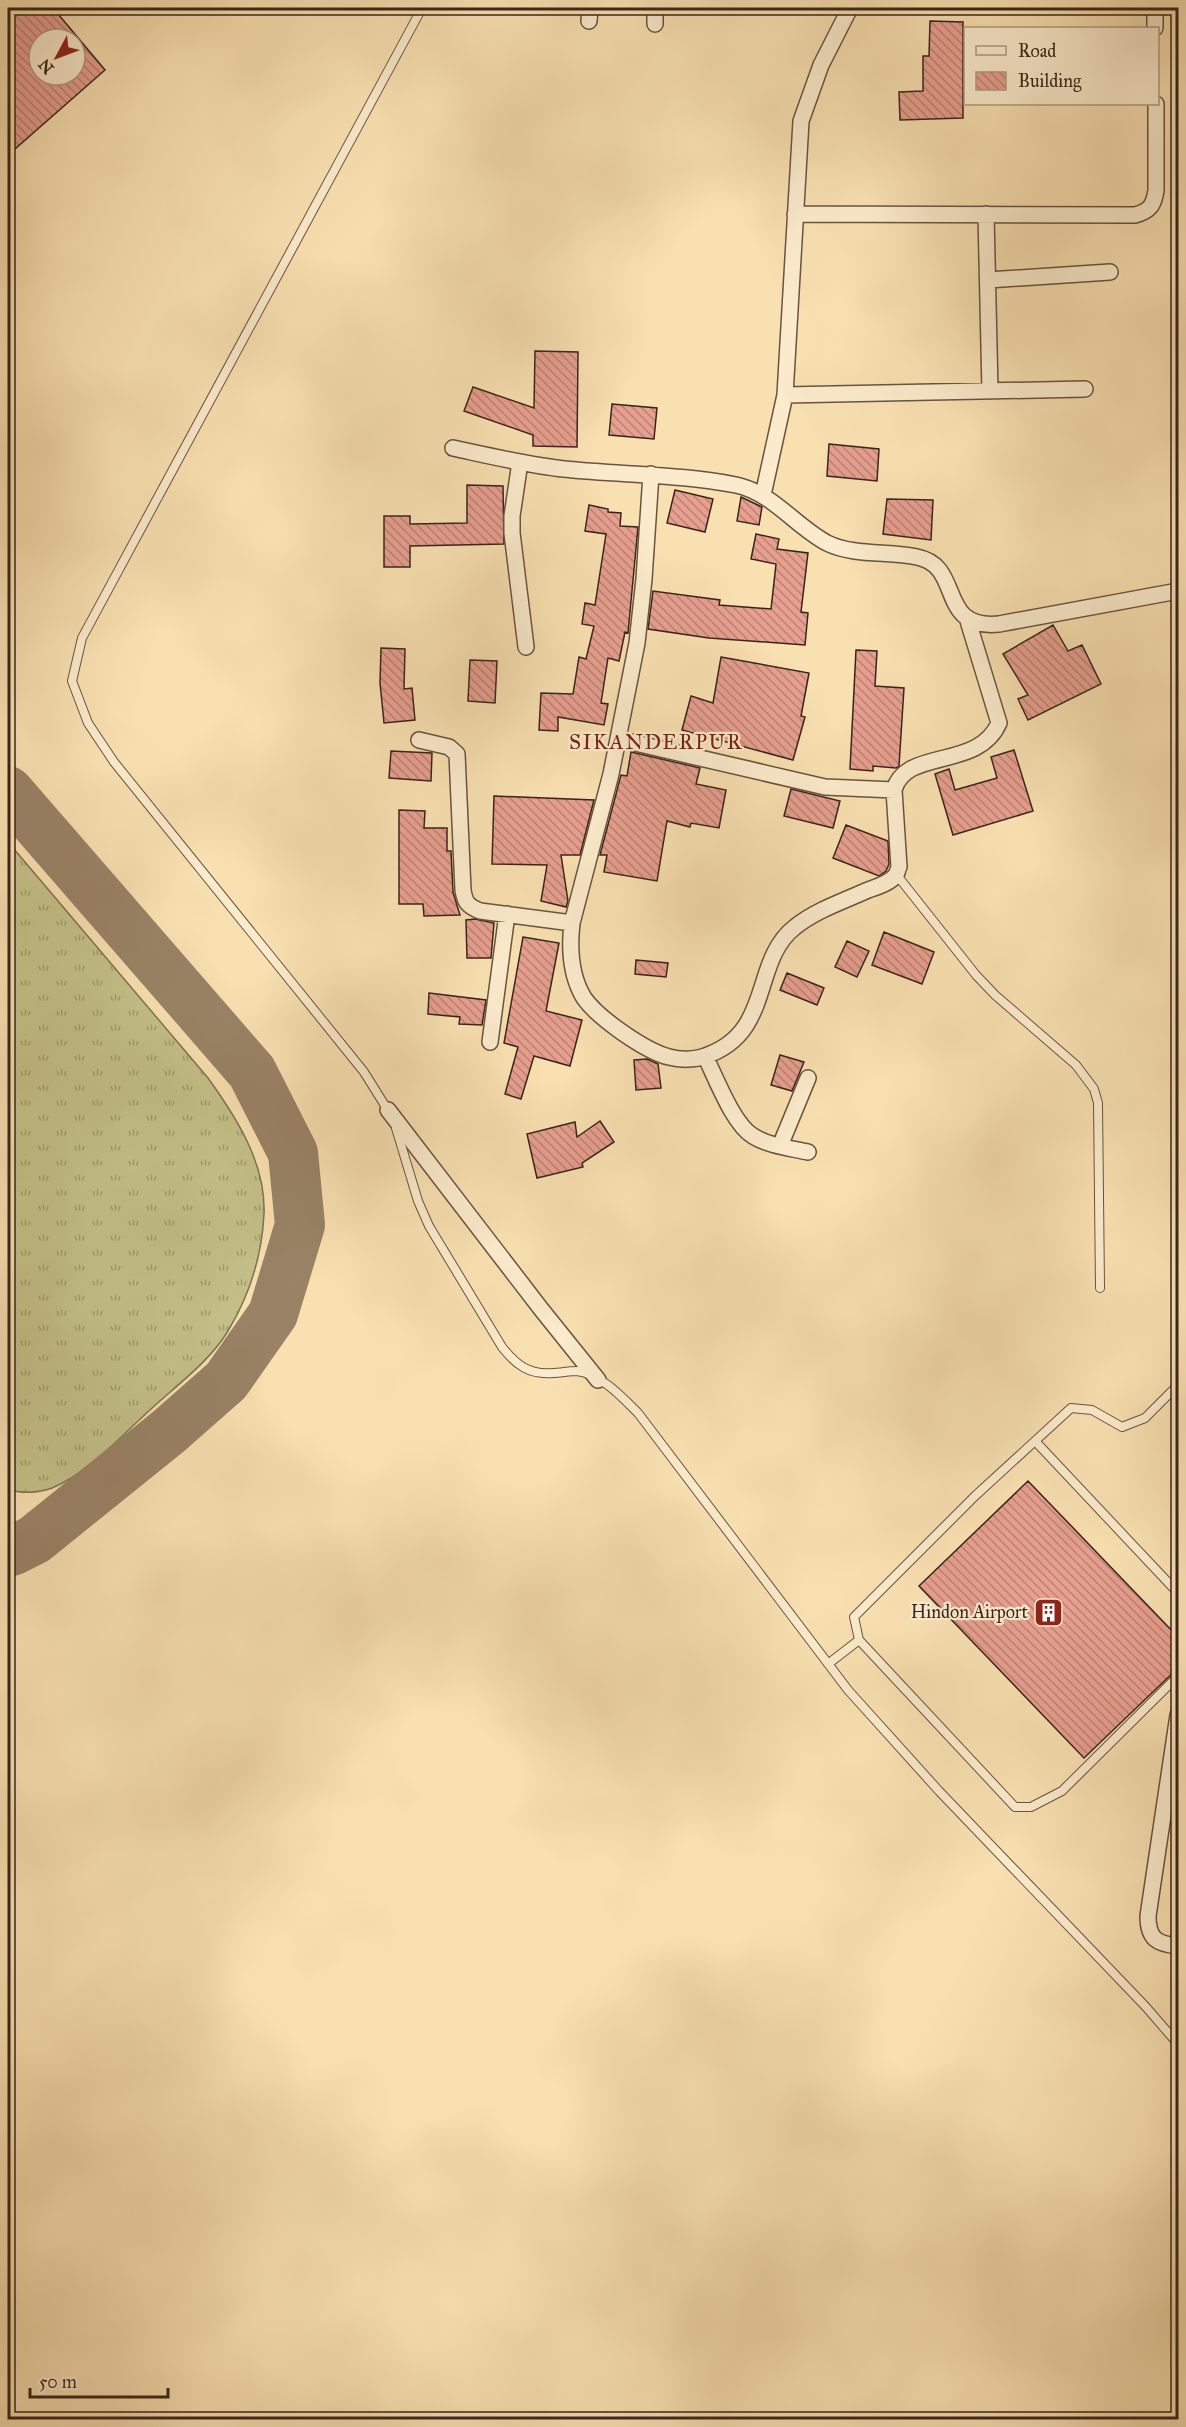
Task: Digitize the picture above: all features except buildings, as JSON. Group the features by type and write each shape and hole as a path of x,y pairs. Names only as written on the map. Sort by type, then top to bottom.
{"street":[{"path":"655,8 655,24"},
{"path":"763,495 785,395 801,121 821,65 850,8"},
{"path":"1155,8 1155,27"},
{"path":"795,213 1135,215 1148,211 1155,201 1156,105"},
{"path":"986,214 990,391"},
{"path":"988,280 1110,272"},
{"path":"785,395 1085,389"},
{"path":"453,448 565,469 651,474 738,486 763,495 830,544 920,557 936,564 957,609 968,621 996,710 999,723 994,732 987,742 975,749 905,771 897,778 894,790 899,867 896,874 883,884 815,914 794,927 781,942 750,1020 742,1033 730,1043 705,1056 688,1059 669,1057 631,1037 594,1009 585,999 573,970 570,942 572,923 611,774 641,612 651,474"},
{"path":"520,462 512,533 526,647"},
{"path":"968,621 987,626 1179,591"},
{"path":"618,739 825,787 894,790"},
{"path":"420,740 449,747 456,754 464,900 469,907 480,911 572,923"},
{"path":"490,1042 507,914"},
{"path":"705,1056 738,1121 751,1135 780,1146 808,1152"},
{"path":"780,1146 808,1078"},
{"path":"388,1110 598,1380"},
{"path":"1179,1715 1148,1916 1148,1930 1156,1940 1165,1945 1179,1946"}],"lane":[{"path":"422,8 82,638 72,681 87,723 114,762 364,1072 388,1110 398,1134 418,1201 429,1226 514,1363 529,1371 544,1374 578,1371 617,1392 638,1413 848,1690 939,1791 1179,2044"},
{"path":"896,874 976,975 1003,1002 1076,1065 1094,1089 1098,1103 1100,1288"},
{"path":"1179,1384 1145,1418 1122,1427 1092,1410 1071,1408 975,1496 854,1617 859,1640 1015,1807 1031,1807 1062,1791 1179,1676"},
{"path":"1035,1441 1179,1593"},
{"path":"828,1664 859,1640"}],"green space":[{"path":"8,842 219,1093 239,1125 255,1159 263,1195 264,1214 253,1275 242,1304 221,1342 192,1372 92,1463 52,1488 30,1492 8,1489"}],"taxiway":[{"path":"8,791 252,1072 293,1153 300,1225 273,1314 226,1381 168,1432 34,1540 8,1551"}],"place":[{"name":"Hindon Airport","path":"1049,1612"}],"district":[{"name":"SIKANDERPUR","path":"656,742"}]}
